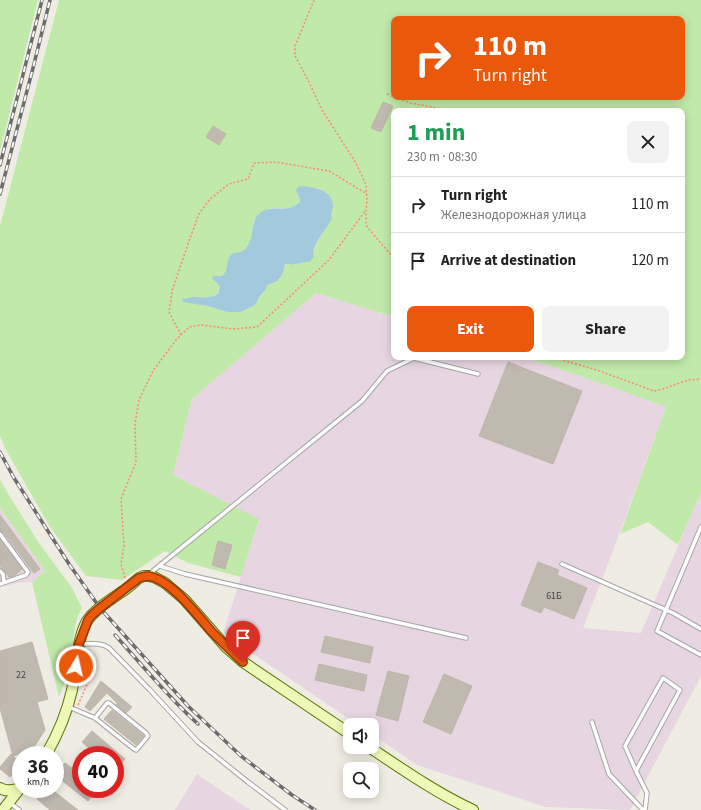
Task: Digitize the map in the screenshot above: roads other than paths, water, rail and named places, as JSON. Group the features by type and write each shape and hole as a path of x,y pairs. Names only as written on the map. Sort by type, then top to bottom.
{"street":[{"path":"51,746 64,721 75,675 79,644 86,625 92,615 100,608 139,578 144,576 149,576 165,583 184,599 226,647 243,662 343,729"},
{"path":"379,753 434,788 473,810"},
{"path":"0,788 2,790 12,790"},
{"path":"6,806 12,798"}],"lane":[{"path":"149,576 154,570 362,401 387,371 410,360"},
{"path":"422,360 478,374"},
{"path":"701,527 657,631 701,655"},
{"path":"0,534 28,573 2,583 2,574 0,570"},
{"path":"562,564 673,613 701,629"},
{"path":"160,566 192,575 466,638"},
{"path":"79,644 99,643 107,646 198,742 285,810"},
{"path":"636,772 680,690 663,678 624,746 636,772 647,793 644,810"},
{"path":"68,707 95,718 134,749 138,748 148,736 109,702 95,718"},
{"path":"592,722 608,774 644,810"},
{"path":"6,806 19,810"}],"water":[{"path":"302,186 322,190 332,200 333,205 331,215 332,218 317,242 313,253 314,257 309,262 285,264 280,278 267,285 266,289 255,305 241,312 227,312 208,306 183,302 182,299 192,297 209,297 218,294 219,286 212,278 213,276 222,276 226,271 230,256 244,250 247,247 251,239 256,217 263,211 288,208 300,202 296,190 298,187"}],"railway":[{"path":"0,165 42,0"},
{"path":"0,194 50,0"},
{"path":"0,452 14,478 69,564 100,608 188,706 241,756 292,795 315,810"},
{"path":"115,635 166,692 198,724"}]}
